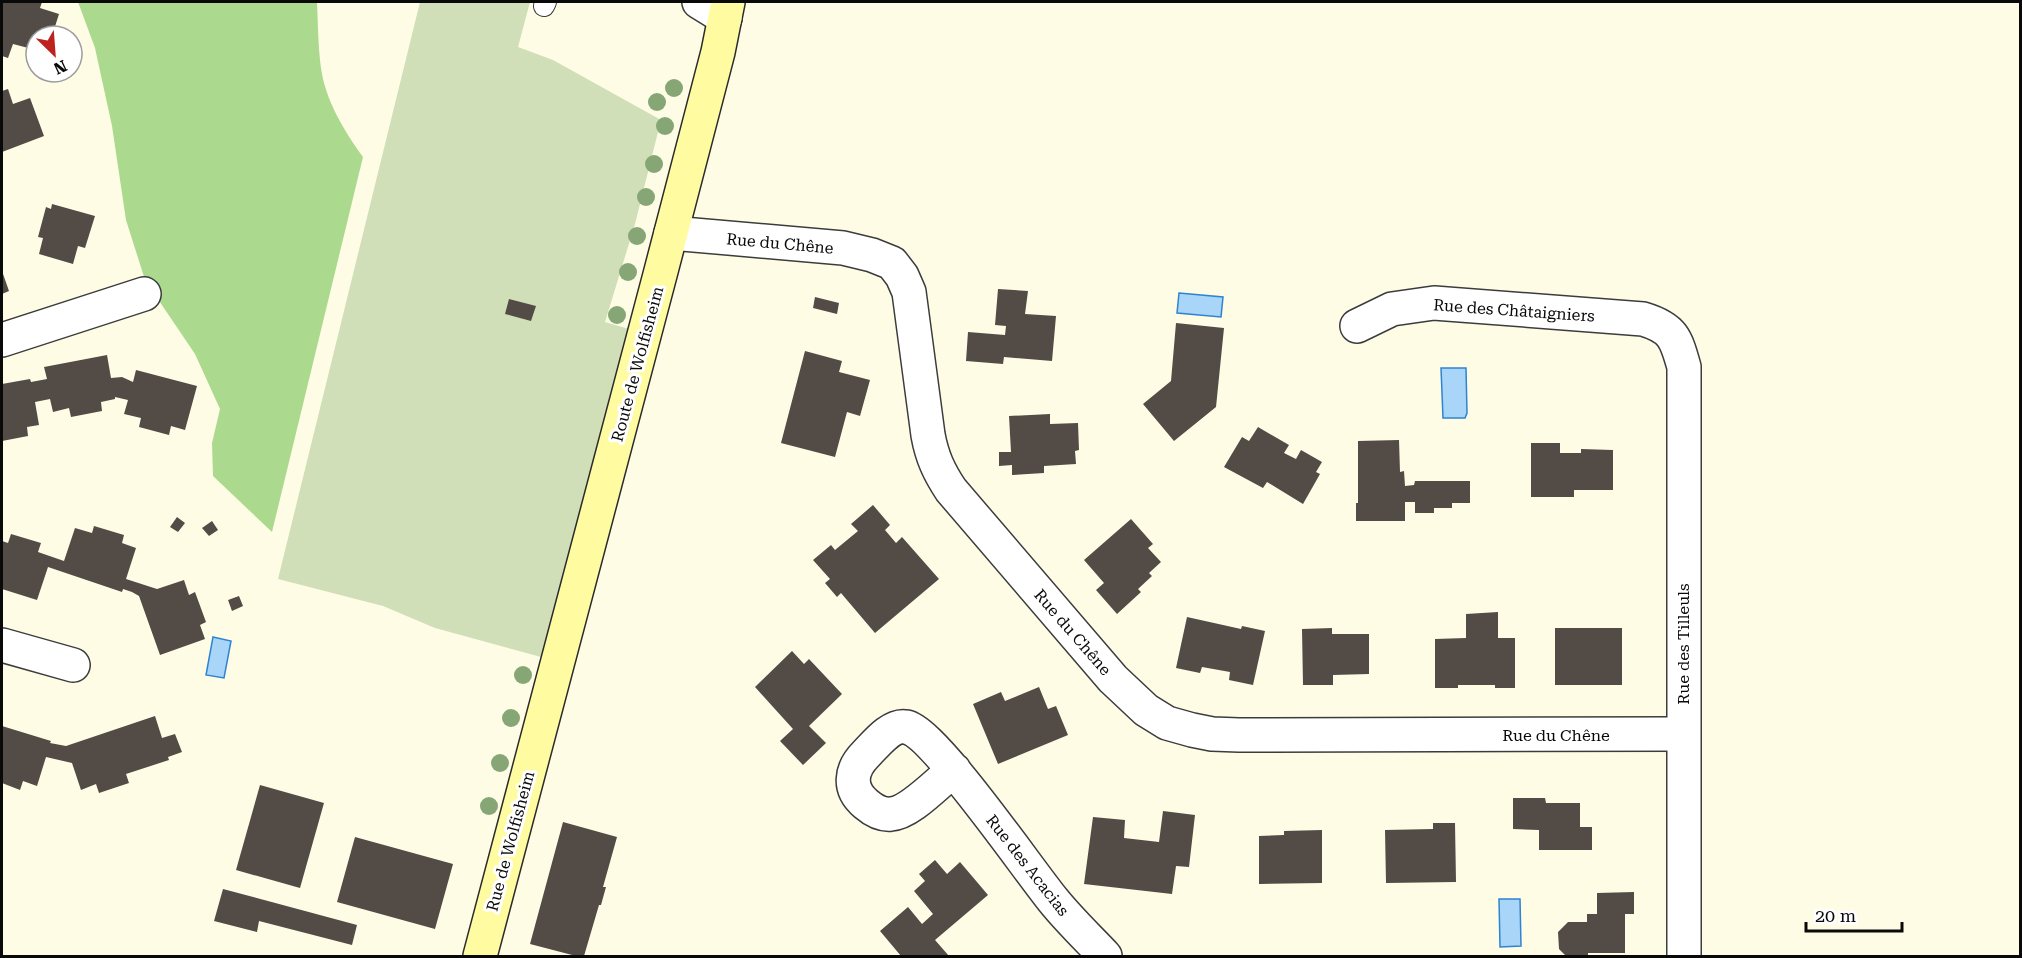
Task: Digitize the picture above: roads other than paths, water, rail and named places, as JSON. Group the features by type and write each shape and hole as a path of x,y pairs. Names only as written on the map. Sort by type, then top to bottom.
{"main road":[{"name":"Route de Wolfisheim","path":"541,726 718,52 717,7"},
{"name":"Rue de Wolfisheim","path":"480,957 541,726"}],"street":[{"name":"Rue du Chêne","path":"671,233 843,248 892,263 902,276 909,292 931,453 940,474 951,490 1113,679 1146,710 1167,723 1212,734 1239,735 1683,734"},
{"path":"2,340 144,294"},
{"name":"Rue des Châtaigniers","path":"1357,326 1392,309 1434,303 1643,319 1659,324 1671,333"},
{"name":"Rue des Tilleuls","path":"1671,333 1678,344 1684,367 1684,957"},
{"path":"2,645 73,665"},
{"name":"Rue des Acacias","path":"954,770 1055,903 1105,957"}],"water":[{"path":"1179,293 1223,297 1221,317 1177,313"},
{"path":"1441,368 1466,368 1467,413 1465,418 1443,418"},
{"path":"213,637 231,641 224,678 206,675"},
{"path":"1499,899 1520,899 1521,946 1500,947"}]}
